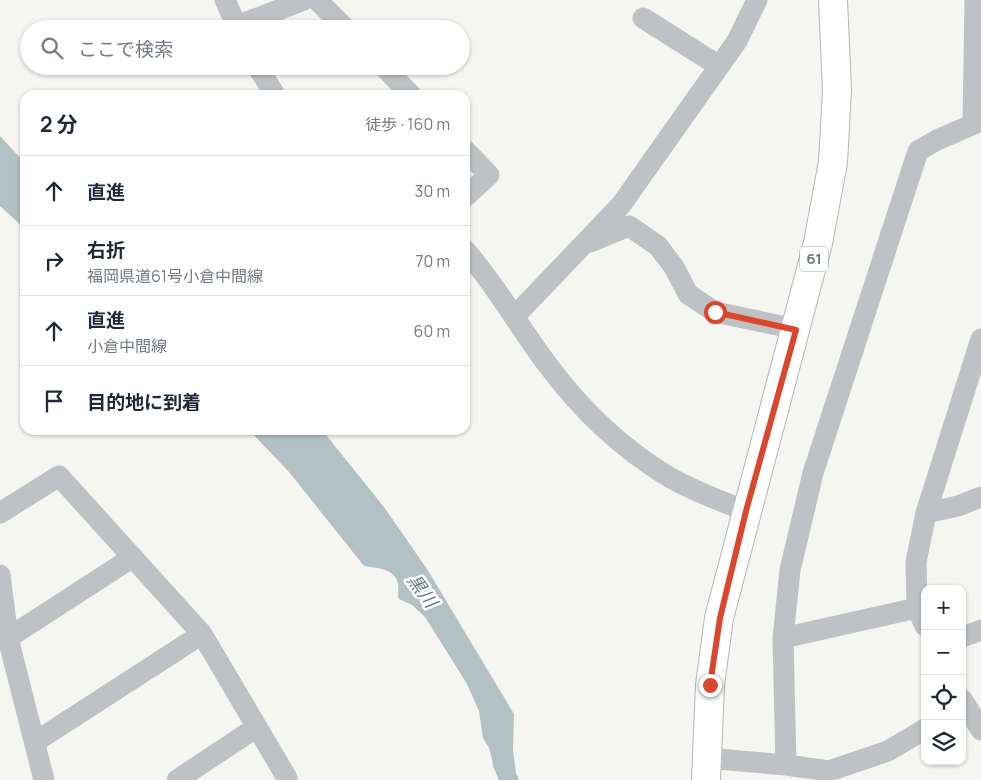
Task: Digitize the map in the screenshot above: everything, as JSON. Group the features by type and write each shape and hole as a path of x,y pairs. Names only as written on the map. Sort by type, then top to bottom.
{"main road":[{"name":"61","path":"706,769 710,685 720,618 746,511 818,243 833,162 837,90 832,0"}],"street":[{"path":"224,0 234,20"},
{"path":"257,20 304,0"},
{"path":"317,0 337,20"},
{"path":"514,317 621,206 737,41 757,0"},
{"path":"786,765 783,638 790,570 813,473 918,151 977,122 975,0"},
{"path":"643,18 719,66"},
{"path":"263,75 272,90"},
{"path":"392,75 406,90"},
{"path":"470,155 490,175 470,193"},
{"path":"583,245 629,226 658,246 674,267 688,294 715,312 796,330"},
{"path":"470,256 484,271 547,364 580,406 625,448 671,478 746,511"},
{"path":"783,638 921,617 916,562 926,513 975,378 981,339"},
{"path":"0,513 59,476 202,634 287,780"},
{"path":"926,513 958,506 981,497"},
{"path":"8,638 133,557"},
{"path":"0,575 8,638 44,780"},
{"path":"966,636 981,630"},
{"path":"35,742 202,634"},
{"path":"966,708 981,730"},
{"path":"177,780 257,727"},
{"path":"706,769 786,765 829,775 888,751 921,731"}],"water":[{"path":"0,136 20,158 20,224 0,206"},
{"name":"黒川","path":"254,435 326,435 384,507 427,569 514,714 513,750 516,773 519,780 499,780 493,766 489,748 483,738 479,711 467,684 425,617 412,605 399,599 396,578 393,574 379,568 364,566 289,472"}],"route":[{"path":"710,685 720,618 746,511 796,330 715,312"}]}
